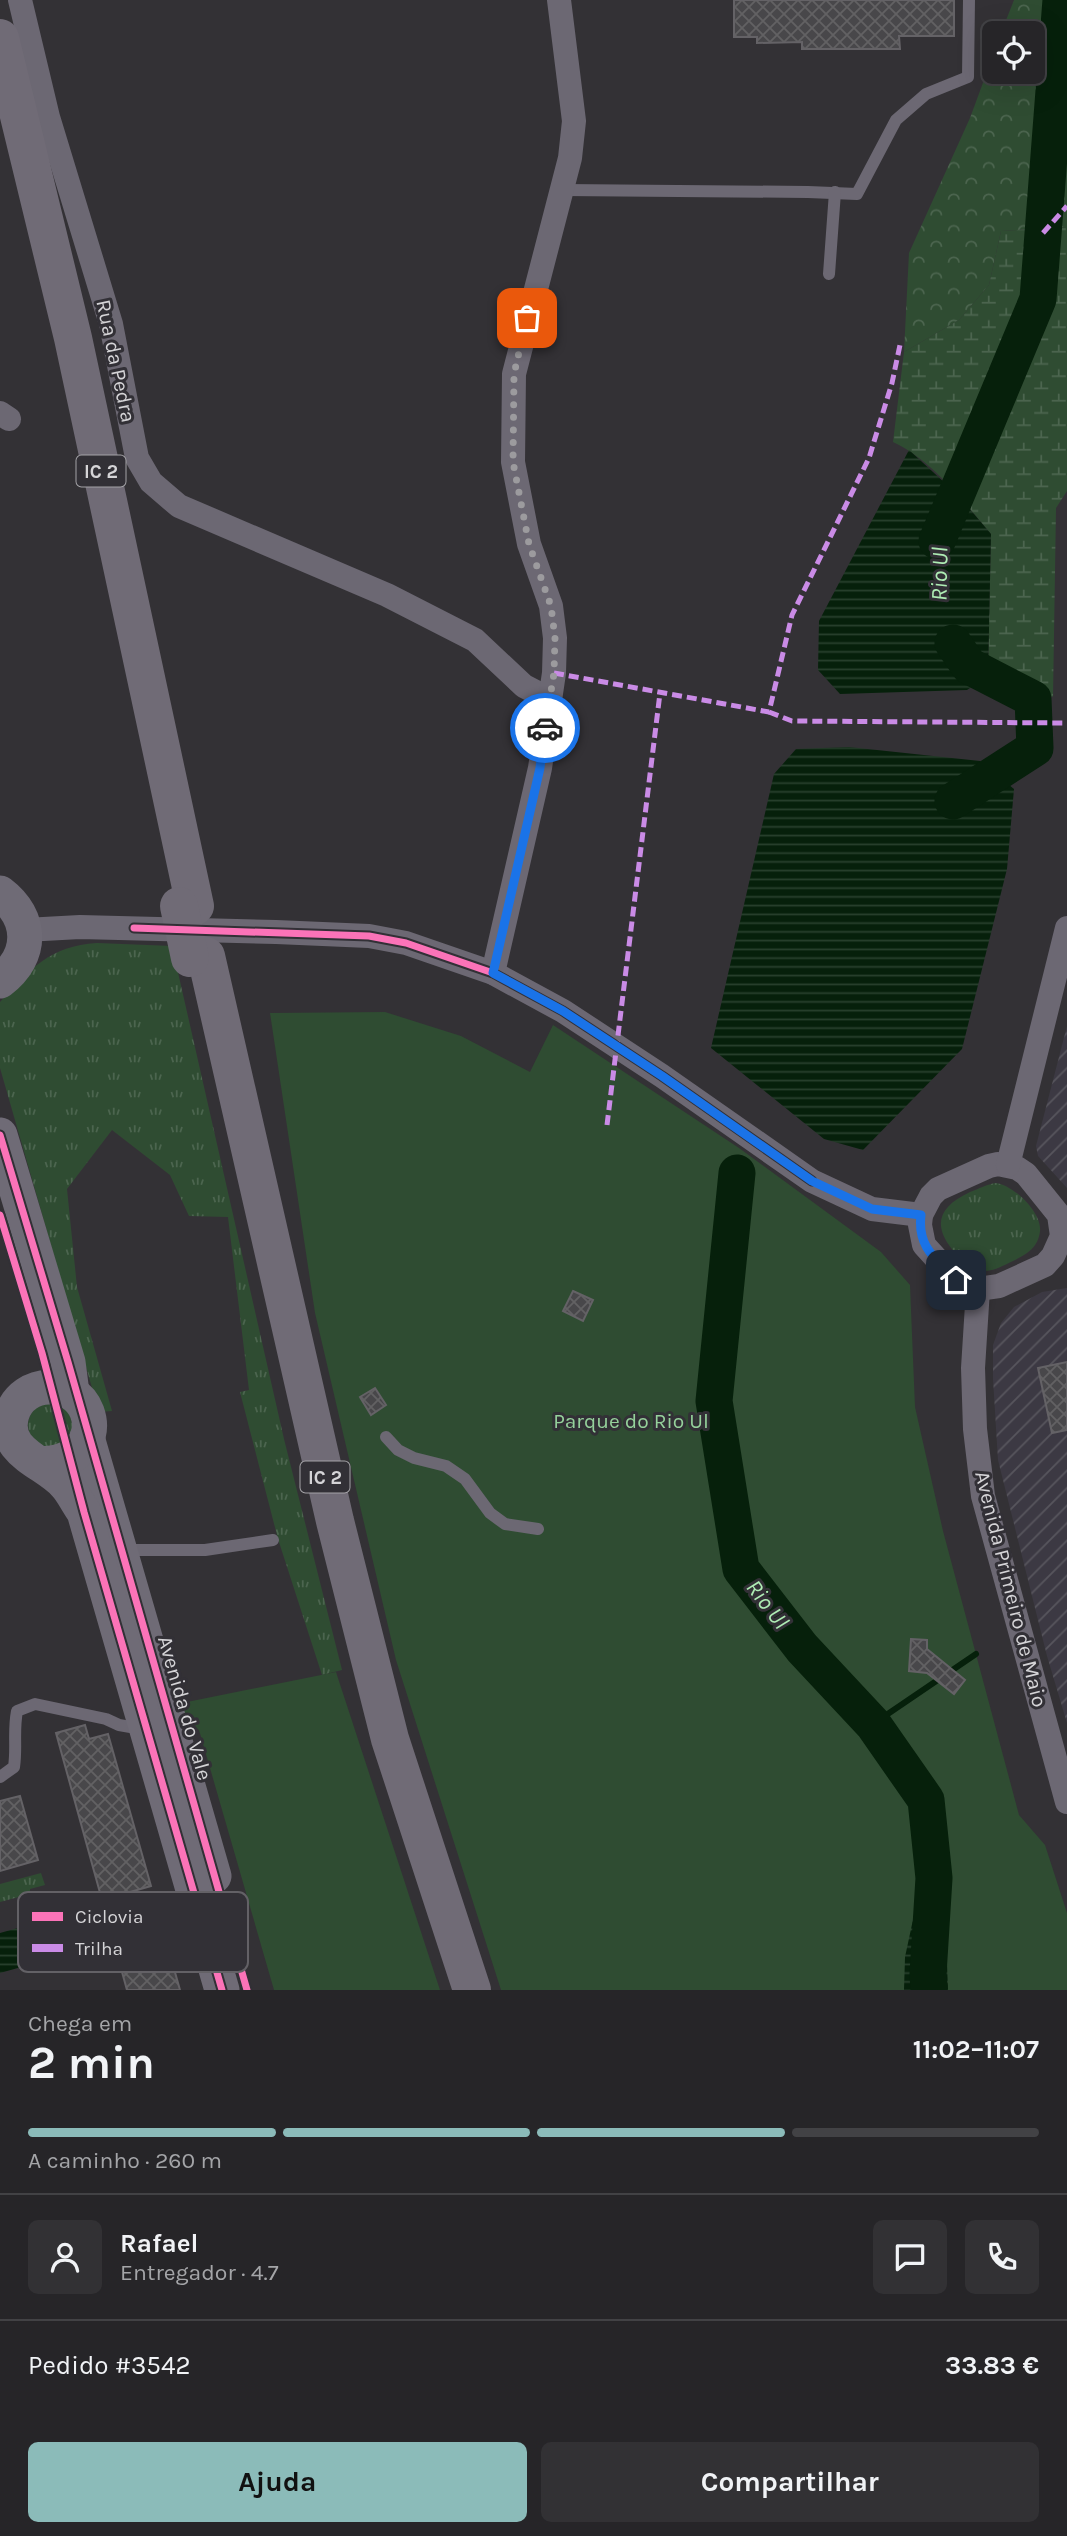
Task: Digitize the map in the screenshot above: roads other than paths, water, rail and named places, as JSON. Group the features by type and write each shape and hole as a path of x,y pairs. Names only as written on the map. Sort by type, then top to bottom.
{"highway":[{"name":"IC 2","path":"0,38 73,338 187,906 319,1524 379,1756 457,1990"},
{"name":"IC 2","path":"0,118 187,906"},
{"name":"IC 2","path":"198,957 390,1739 471,1990"}],"main road":[{"path":"0,893 11,901 25,930 25,946 20,960 11,973 0,981"},
{"name":"Avenida do Vale","path":"0,1135 68,1362 72,1394 81,1402 87,1413 87,1437 219,1892"},
{"path":"0,1215 42,1353 37,1388 50,1386 72,1394"},
{"name":"Avenida do Vale","path":"37,1388 18,1403 10,1426 13,1438 18,1449 27,1458 66,1484 84,1513 193,1892"},
{"path":"38,1463 62,1462 73,1457 82,1448 87,1437"},
{"name":"Avenida do Vale","path":"217,1972 222,1990"},
{"name":"Avenida do Vale","path":"242,1972 247,1990"}],"street":[{"name":"Rua da Pedra","path":"20,0 59,153 111,324 137,458 151,482 179,506 387,595 475,640 524,686 549,699"},
{"path":"493,973 540,768 554,673 551,606 529,544 513,462 514,374 570,158 574,121 559,0"},
{"path":"25,930 80,927 369,936 406,943 493,973 563,1011 812,1181 872,1209 921,1215"},
{"path":"1008,1165 1067,928"},
{"path":"1008,1165 1026,1174 1059,1215 1063,1247 1045,1265 999,1286 978,1289 966,1287 923,1245 921,1215 925,1205 938,1189 989,1166 1008,1165"},
{"name":"Avenida Primeiro de Maio","path":"978,1289 973,1368 975,1429 983,1496 1067,1801"}],"lane":[{"path":"562,190 856,194 896,120 926,94 968,77 969,0"},
{"path":"828,274 835,192"},
{"path":"386,1437 398,1450 414,1458 446,1466 465,1479 490,1514 505,1524 538,1530"},
{"path":"122,1552 205,1550 273,1540"},
{"path":"0,1777 14,1768 17,1751 13,1729 17,1711 35,1704 146,1729"}],"water":[{"path":"909,450 957,494 991,534 988,676 967,690 840,694 818,670 819,621"},
{"path":"849,747 980,761 1014,789 1007,869 962,1049 863,1150 824,1139 711,1048 774,774 796,749"},
{"path":"934,1878 945,1911 948,1990 904,1990 905,1957 920,1887"},
{"path":"18,1928 18,1968 0,1973 0,1933"}],"waterway":[{"name":"Rio Ul","path":"937,541 1038,299 1061,0"},
{"name":"Rio Ul","path":"953,643 969,666 1033,699 1035,748 953,801"},
{"name":"Rio Ul","path":"737,1173 714,1401 741,1569 802,1648 873,1724 926,1800 934,1878 929,1990"},
{"path":"873,1724 976,1654"}],"park label":[{"name":"Parque do Rio Ul","path":"631,1421"}]}
